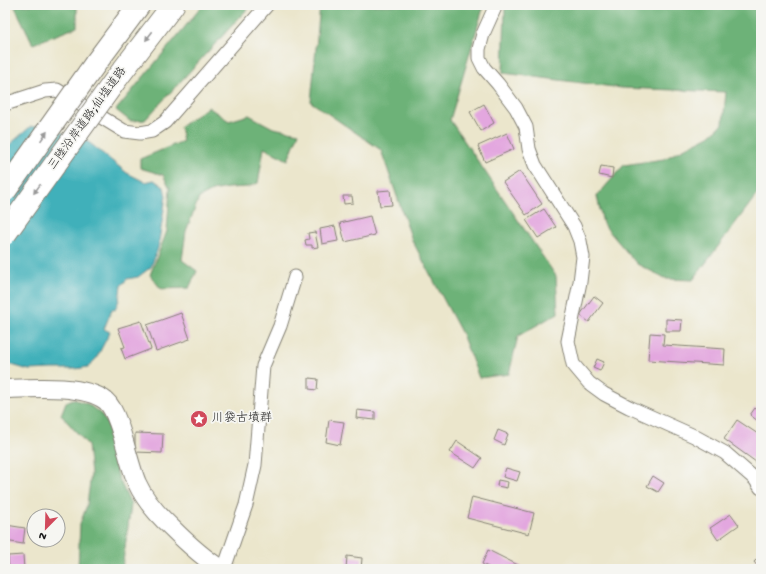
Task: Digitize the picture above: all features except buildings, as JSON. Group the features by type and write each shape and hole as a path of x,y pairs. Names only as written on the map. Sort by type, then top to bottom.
{"highway":[{"path":"5,190 139,5"},
{"name":"三陸沿岸道路;仙塩道路","path":"5,234 117,78 173,5"}],"street":[{"path":"5,104 45,91 57,90 124,131 140,133 152,131 165,122 267,5"},
{"path":"496,5 483,34 479,48 479,58 484,68 516,108 526,127 529,149 535,165 574,226 580,241 583,257 580,282 568,341 573,364 589,383 604,394 629,407 694,436 724,453 754,479 761,488"},
{"path":"5,389 72,389 96,396 105,401 112,408 120,429 131,469 137,484 146,499 156,512 183,539 204,558 222,569 246,504 255,465 263,366 280,326 296,278"}],"green space":[{"path":"14,5 77,5 77,27 33,44"},
{"path":"203,5 251,5 145,120 130,121 116,110"},
{"path":"320,5 484,5 450,120 556,276 558,313 518,336 509,374 479,378 462,334 412,240 381,150 311,102"},
{"path":"507,5 761,5 761,189 693,280 667,279 637,264 603,224 597,196 624,165 664,159 709,136 723,124 726,92 622,88 503,73 505,8"},
{"path":"208,107 229,121 249,115 273,128 299,133 288,160 264,148 258,183 248,187 228,188 212,191 199,198 186,231 182,260 197,271 189,288 161,289 150,275 167,231 170,188 163,175 140,168 140,159 183,141 180,127"},
{"path":"73,399 88,404 102,415 110,429 111,454 119,479 131,505 122,569 78,569 80,524 87,505 91,474 88,445 61,415 66,402"}],"water":[{"path":"39,126 86,140 127,173 145,182 154,180 164,187 166,196 158,248 151,267 138,277 127,279 121,286 119,300 115,310 112,309 104,329 110,332 96,359 88,367 75,369 29,370 5,363 5,150 30,127"}],"place":[{"name":"川袋古墳群","path":"199,419"}]}
